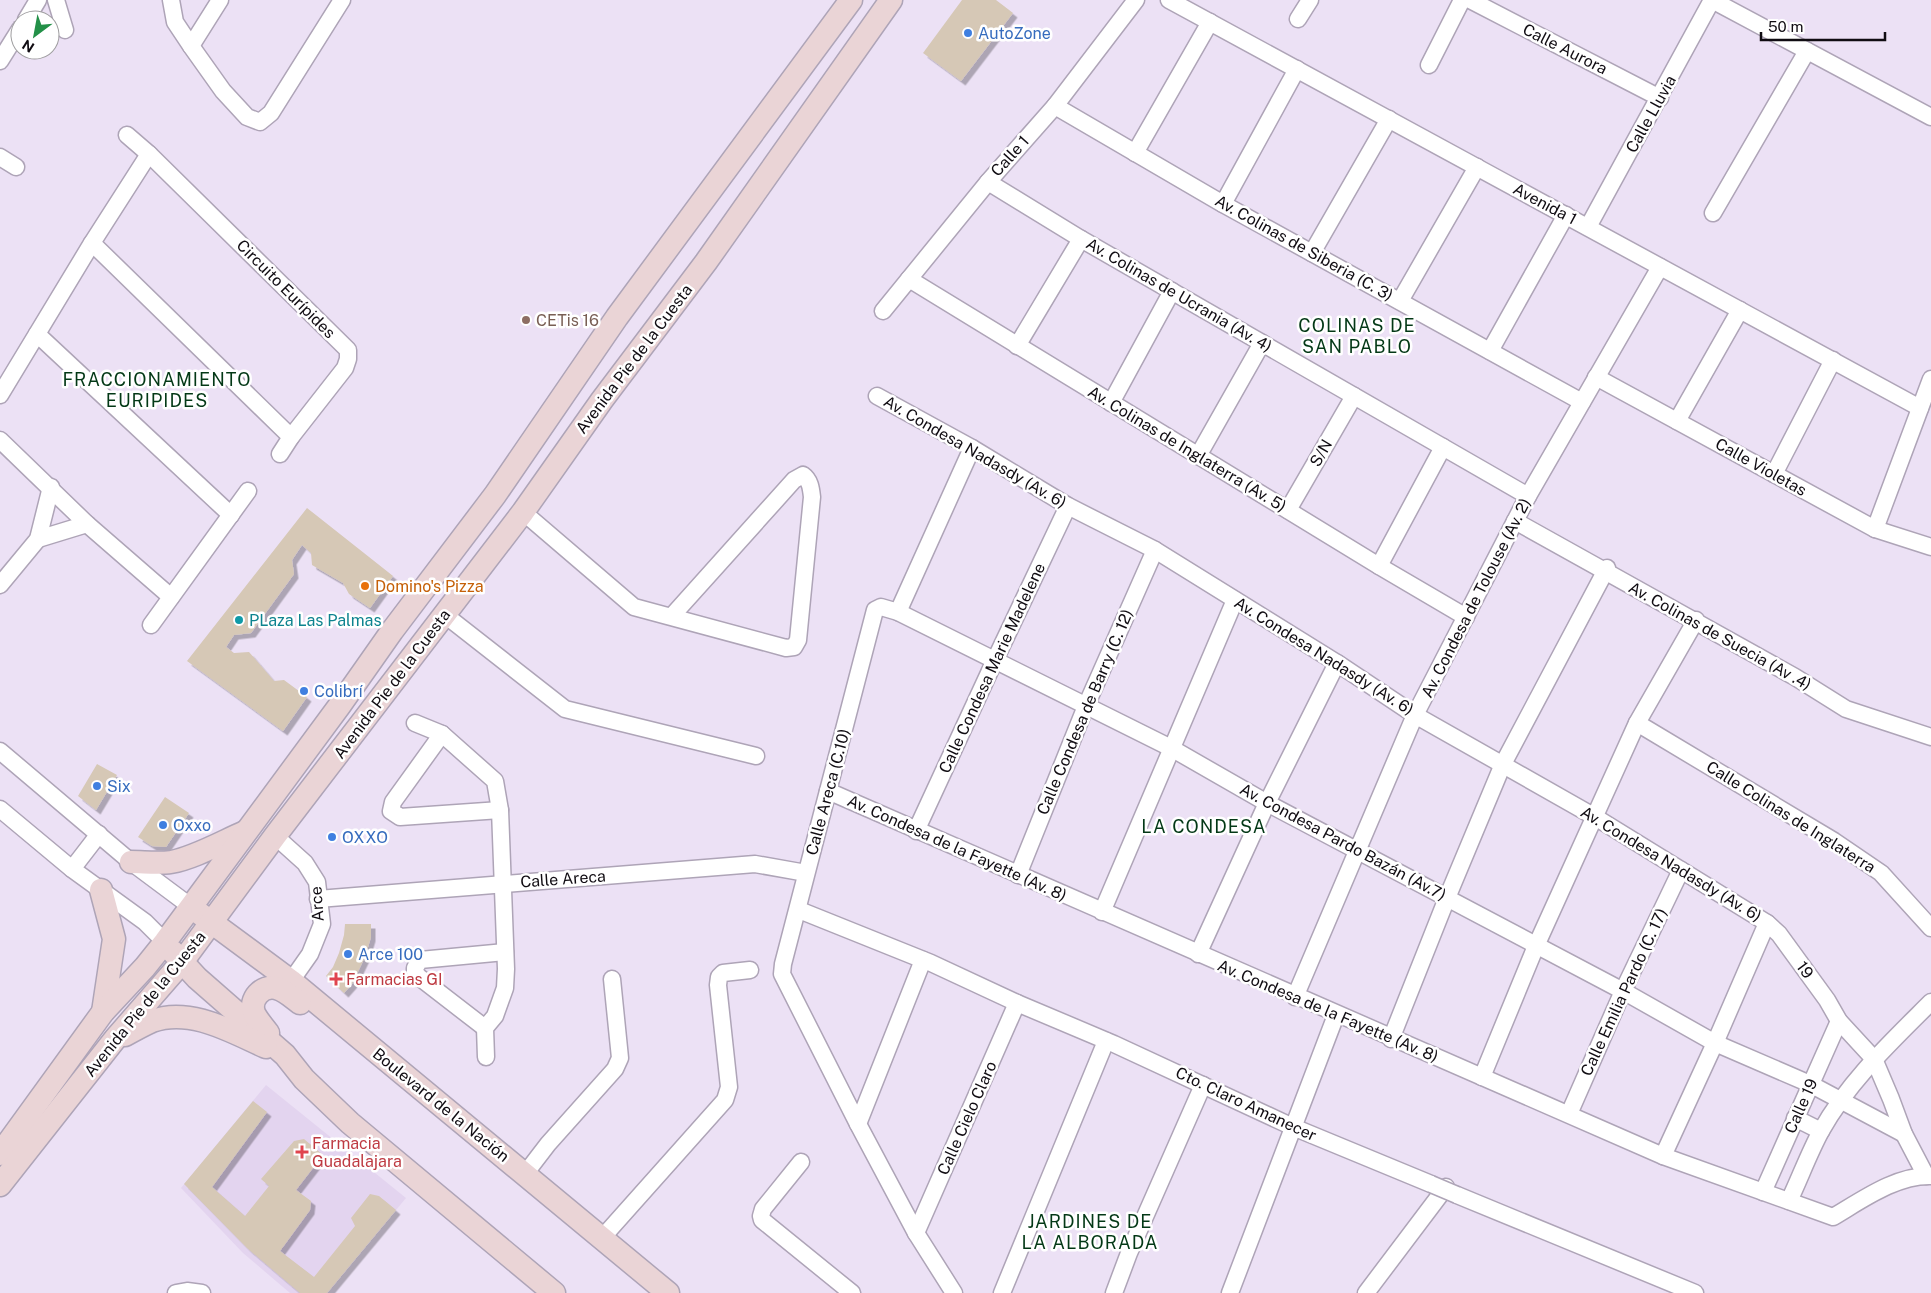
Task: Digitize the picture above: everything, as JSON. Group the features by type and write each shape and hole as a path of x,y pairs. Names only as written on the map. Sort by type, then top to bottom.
{"main road":[{"name":"Avenida Pie de la Cuesta","path":"0,1154 103,1012 145,967 165,942 340,705 392,630 495,495 617,317 851,0"},
{"name":"Avenida Pie de la Cuesta","path":"0,1185 116,1039 182,962 445,616 717,246 891,0"},
{"path":"131,862 169,862 193,856 206,848 246,832"},
{"path":"101,890 114,939 103,1012"},
{"name":"Boulevard de la Nación","path":"190,906 291,981 668,1293"},
{"path":"165,942 182,962 285,1055"},
{"path":"406,1077 333,1028 282,990 271,987 265,988 256,996 253,1008 254,1014 304,1079 350,1123 554,1293"},
{"path":"116,1039 153,1021 169,1017 199,1019 285,1055"}],"street":[{"path":"56,0 65,30"},
{"path":"171,0 175,22 190,46 223,91 247,117 260,122 271,113 342,0"},
{"path":"190,46 220,0"},
{"name":"Calle 1","path":"883,312 988,182 1054,106 1136,0"},
{"name":"Avenida 1","path":"1169,0 1920,408"},
{"path":"1298,19 1310,0"},
{"path":"1428,64 1462,0"},
{"name":"Calle Aurora","path":"1470,0 1660,98"},
{"path":"1712,0 1931,117"},
{"name":"Calle Lluvia","path":"1588,227 1712,0"},
{"path":"1134,153 1210,22"},
{"path":"0,61 10,45"},
{"path":"1713,213 1807,51"},
{"path":"1224,204 1297,69"},
{"name":"Av. Colinas de Siberia (C. 3)","path":"1054,106 1224,204 1582,402"},
{"path":"1312,253 1389,119"},
{"name":"Circuito Eurípides","path":"128,135 348,350 348,359 344,368 280,454"},
{"path":"0,395 92,243 149,154"},
{"path":"0,157 16,167"},
{"path":"1400,301 1478,167"},
{"name":"Av. Colinas de Ucrania (Av. 4)","path":"988,182 1172,291 1528,496"},
{"path":"1490,351 1566,215"},
{"path":"1017,346 1081,238"},
{"path":"92,243 291,437"},
{"name":"Av. Condesa de Tolouse (Av. 2)","path":"1295,997 1415,714 1514,521 1660,267"},
{"name":"Av. Colinas de Inglaterra (Av. 5)","path":"909,279 1379,566 1466,616"},
{"path":"1111,403 1172,291"},
{"path":"1678,421 1740,310"},
{"path":"37,334 231,515"},
{"path":"1198,456 1262,343"},
{"path":"1774,474 1833,360"},
{"name":"Calle Violetas","path":"1596,376 1875,529 1931,547"},
{"path":"1875,529 1931,379"},
{"name":"Av. Condesa Nadasdy (Av. 6)","path":"877,396 972,448 1068,506 1155,550 1337,663 1415,714 1595,817 1767,923"},
{"name":"S/N","path":"1288,510 1354,396"},
{"path":"0,440 87,524 171,597"},
{"path":"1379,566 1443,447"},
{"path":"898,612 972,448"},
{"path":"523,512 634,607 671,617 786,648 794,647 798,640 812,497 807,478 803,475 794,480 671,617"},
{"path":"0,585 38,539 50,487"},
{"path":"151,625 248,491"},
{"name":"Calle Condesa Marie Madelene","path":"916,831 1068,506"},
{"name":"Av. Colinas de Suecia (Av .4)","path":"1514,521 1606,570 1846,709 1931,736"},
{"path":"38,539 87,524"},
{"name":"Calle Condesa de Barry (C. 12)","path":"1018,875 1086,706 1155,550"},
{"path":"1391,1039 1503,764 1606,570"},
{"path":"1102,912 1235,600"},
{"name":"Av. Condesa Pardo Bazán (Av.7)","path":"875,610 881,607 898,612 1171,748 1267,803 1623,991 1715,1043 1810,1084 1904,1134"},
{"name":"Calle Areca (C.10)","path":"858,1124 782,974 806,873 875,610"},
{"path":"445,616 565,709 756,756"},
{"path":"1482,1077 1536,946 1637,723 1696,621"},
{"path":"1198,954 1267,803 1337,663"},
{"path":"415,723 442,734 495,781 500,810 505,988 495,1016 486,1028 486,1057"},
{"name":"Calle Colinas de Inglaterra","path":"1637,723 1834,840 1881,874 1931,928"},
{"path":"442,734 393,802 390,811 400,817 500,810"},
{"path":"0,751 131,862 190,906"},
{"name":"Av. Condesa de la Fayette (Av. 8)","path":"828,791 1336,1015 1663,1156 1763,1192 1833,1216 1875,1192 1906,1179 1928,1176"},
{"path":"0,809 72,869 145,922 165,942"},
{"path":"72,869 99,834"},
{"name":"Arce","path":"276,836 305,863 317,882 322,924 310,954 291,981"},
{"name":"Calle Areca","path":"318,899 755,864 806,873"},
{"name":"Calle Emilia Pardo (C. 17)","path":"1569,1114 1623,991 1681,870"},
{"name":"Cto. Claro Amanecer","path":"798,910 923,960 1293,1127 1445,1188 1695,1293"},
{"path":"1663,1156 1767,923"},
{"name":"19","path":"1767,923 1779,934 1828,1000 1839,1021 1874,1059 1904,1134 1928,1176"},
{"path":"486,1028 419,977 415,973 416,968 420,960 505,952"},
{"path":"923,960 858,1124 916,1233 954,1293"},
{"path":"602,1238 725,1100 729,1087 718,985 719,977 723,973 750,970"},
{"path":"525,1174 548,1144 615,1068 620,1058 612,979"},
{"path":"1790,1201 1821,1131 1841,1099 1874,1059 1931,1002"},
{"name":"Calle Cielo Claro","path":"916,1233 1018,1003"},
{"path":"1226,1293 1336,1015"},
{"name":"Calle 19","path":"1763,1192 1839,1021"},
{"path":"1002,1293 1106,1041"},
{"path":"1114,1293 1129,1253 1203,1085"},
{"path":"1795,1118 1821,1131"},
{"path":"801,1162 763,1210 762,1220 852,1293"},
{"path":"1366,1293 1445,1188"},
{"path":"176,1293 187,1291 202,1293"}],"shaded area":[{"path":"266,1085 406,1198 327,1293 290,1293 243,1253 181,1188"}],"building":[{"name":"AutoZone","path":"962,0 996,0 1013,13 961,81 923,53"},
{"name":"PLaza Las Palmas","path":"307,508 393,576 370,608 349,594 343,583 312,565 311,553 302,545 292,560 294,574 251,633 234,635 226,647 234,653 249,652 274,681 284,680 307,697 283,731 187,661"},
{"name":"Six","path":"97,764 117,775 96,810 78,796"},
{"name":"Oxxo","path":"165,797 189,813 166,847 152,846 138,837"},
{"path":"345,924 371,924 371,937 365,957 352,984 344,993 326,976 333,967 339,953"},
{"path":"253,1101 267,1112 212,1187 245,1216 269,1186 261,1179 294,1141 304,1139 323,1155 296,1190 311,1201 310,1210 280,1251 314,1277 355,1226 351,1218 370,1194 379,1196 396,1210 327,1293 300,1293 247,1248 184,1184"}],"place":[{"name":"AutoZone","path":"968,33"},
{"name":"CETis 16","path":"526,320"},
{"name":"Domino's Pizza","path":"365,586"},
{"name":"PLaza Las Palmas","path":"239,620"},
{"name":"Colibrí","path":"304,691"},
{"name":"Six","path":"97,786"},
{"name":"Oxxo","path":"163,825"},
{"name":"OXXO","path":"332,837"},
{"name":"Arce 100","path":"348,954"},
{"name":"Farmacias GI","path":"336,979"},
{"name":"Farmacia Guadalajara","path":"302,1152"}],"district":[{"name":"COLINAS DE SAN PABLO","path":"1357,335"},
{"name":"FRACCIONAMIENTO EURIPIDES","path":"157,389"},
{"name":"LA CONDESA","path":"1204,826"},
{"name":"JARDINES DE LA ALBORADA","path":"1090,1231"}]}
